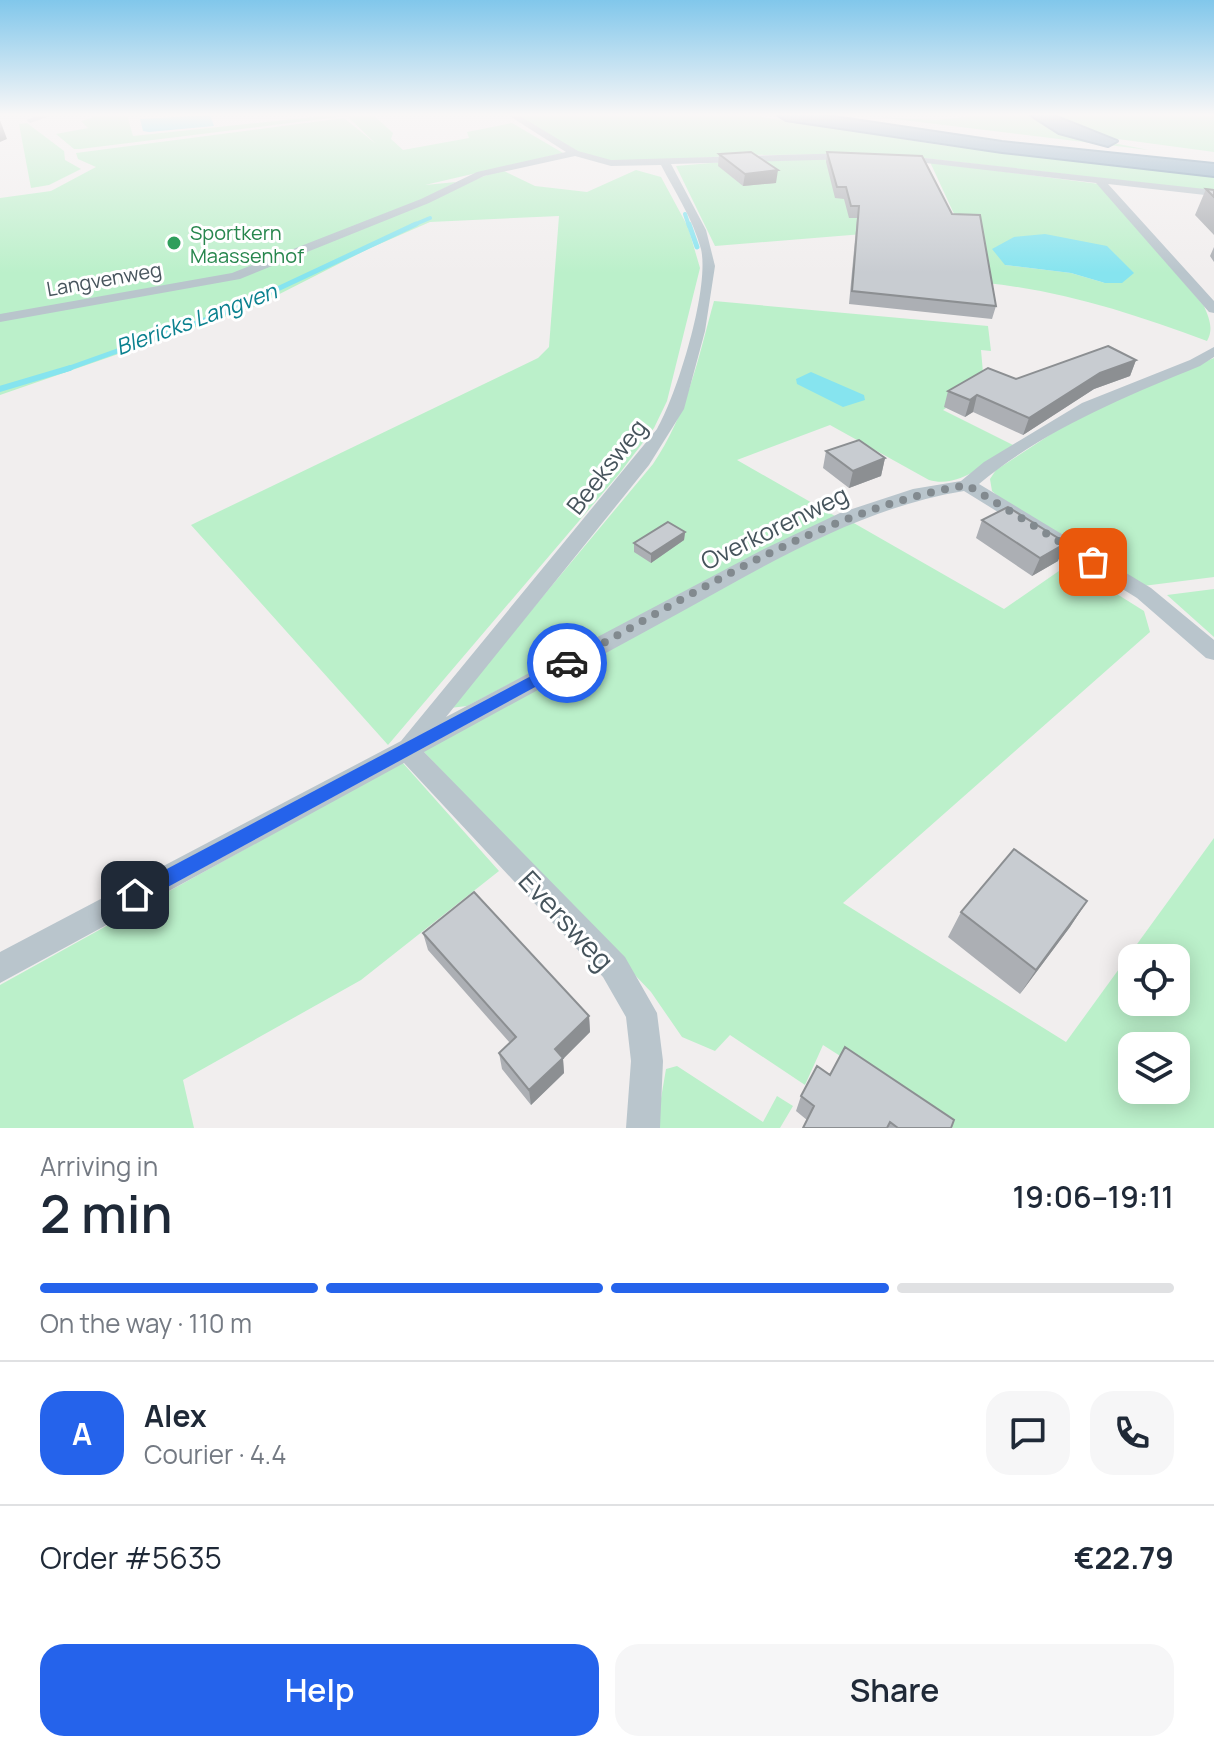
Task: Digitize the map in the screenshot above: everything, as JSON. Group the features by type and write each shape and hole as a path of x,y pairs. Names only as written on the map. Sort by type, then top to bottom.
{"highway":[{"path":"1192,168 1214,170"}],"street":[{"name":"Langvenweg","path":"0,318 235,276 425,201 481,174 509,168"},
{"name":"Beeksweg","path":"406,749 643,461 665,432 677,406 709,277 708,255 697,222 668,168"},
{"path":"997,168 1214,193"},
{"path":"1100,181 1214,309"},
{"name":"Overkorenweg","path":"0,968 771,554 847,517 919,493 967,485 990,466 1088,406 1195,363 1214,351"},
{"path":"967,485 1144,593 1214,652"},
{"name":"Eversweg","path":"406,749 614,967 641,1013 647,1061 643,1128"}],"green space":[{"path":"27,168 81,169 49,185 31,188"},
{"path":"95,168 500,168 425,185 456,182 435,193 502,170 535,186 587,192 636,170 661,177 688,227 700,268 667,401 654,428 619,474 388,745 191,525 538,358 549,347 559,216 430,222 368,249 254,307 0,395 0,198 51,191"},
{"path":"677,168 923,168 949,227 715,246"},
{"path":"933,168 973,168 1099,184 1204,306 1210,332 1207,341 1098,305 986,283","holes":["1014,237 1105,283 1071,273 1005,265"]},
{"path":"1008,168 1169,168 1214,172 1214,191"},
{"path":"714,301 988,326 991,351 981,350 984,384 943,410 1015,446 974,472 952,481 940,482 929,480 830,425 737,460 835,516 467,706 450,708 653,464 683,406"},
{"path":"1214,358 1214,577 1143,586 1009,506 992,491 990,479 996,470 1091,408"},
{"path":"852,522 1004,609 1069,564 1144,611 1150,632 843,903 1066,1042 1118,970 1118,1016 1190,1016 1190,944 1137,944 1214,838 1214,1128 953,1128 823,1045 805,1085 730,1035 715,1051 682,1037 651,992 423,751 775,558"},
{"path":"1214,589 1214,637 1167,595"},
{"path":"402,762 499,871 361,980 183,1080 194,1128 0,1128 0,985"},
{"path":"677,1066 763,1122 777,1096 793,1106 780,1128 656,1128 666,1069"}],"water":[{"path":"1045,234 1107,246 1134,273 1122,283 1105,283 1071,273 1005,265 992,249 1014,237"},
{"path":"811,372 864,395 865,400 843,407 797,384 796,379"}],"building":[{"path":"737,168 778,170 745,174"},
{"path":"831,168 928,168 952,214 980,215 996,306 852,291 859,206 851,206 846,187 837,187"},
{"path":"1108,346 1136,360 1100,373 1029,418 977,395 970,400 948,391 988,368 1016,379"},
{"path":"859,440 885,458 853,471 826,451"},
{"path":"1008,507 1066,543 1040,558 982,520"},
{"path":"668,522 685,532 651,554 634,543"},
{"path":"1014,849 1087,901 1036,970 961,912"},
{"path":"474,892 589,1016 555,1049 563,1058 529,1090 499,1053 516,1037 423,933"},
{"path":"845,1047 954,1120 951,1128 898,1128 890,1122 887,1128 803,1128 814,1106 801,1096 817,1066 830,1075"}],"waterway":[{"path":"685,214 689,226"},
{"name":"Blericks Langven","path":"411,226 430,218"},
{"name":"Blericks Langven","path":"68,369 235,309 416,224"},
{"path":"689,224 697,247"},
{"name":"Blericks Langven","path":"0,389 68,369"}],"way so far":[{"path":"567,663 847,517 919,493 967,485 1093,562"}],"place":[{"name":"Sportkern Maassenhof","path":"174,243"}],"route":[{"path":"135,895 567,663"}]}
